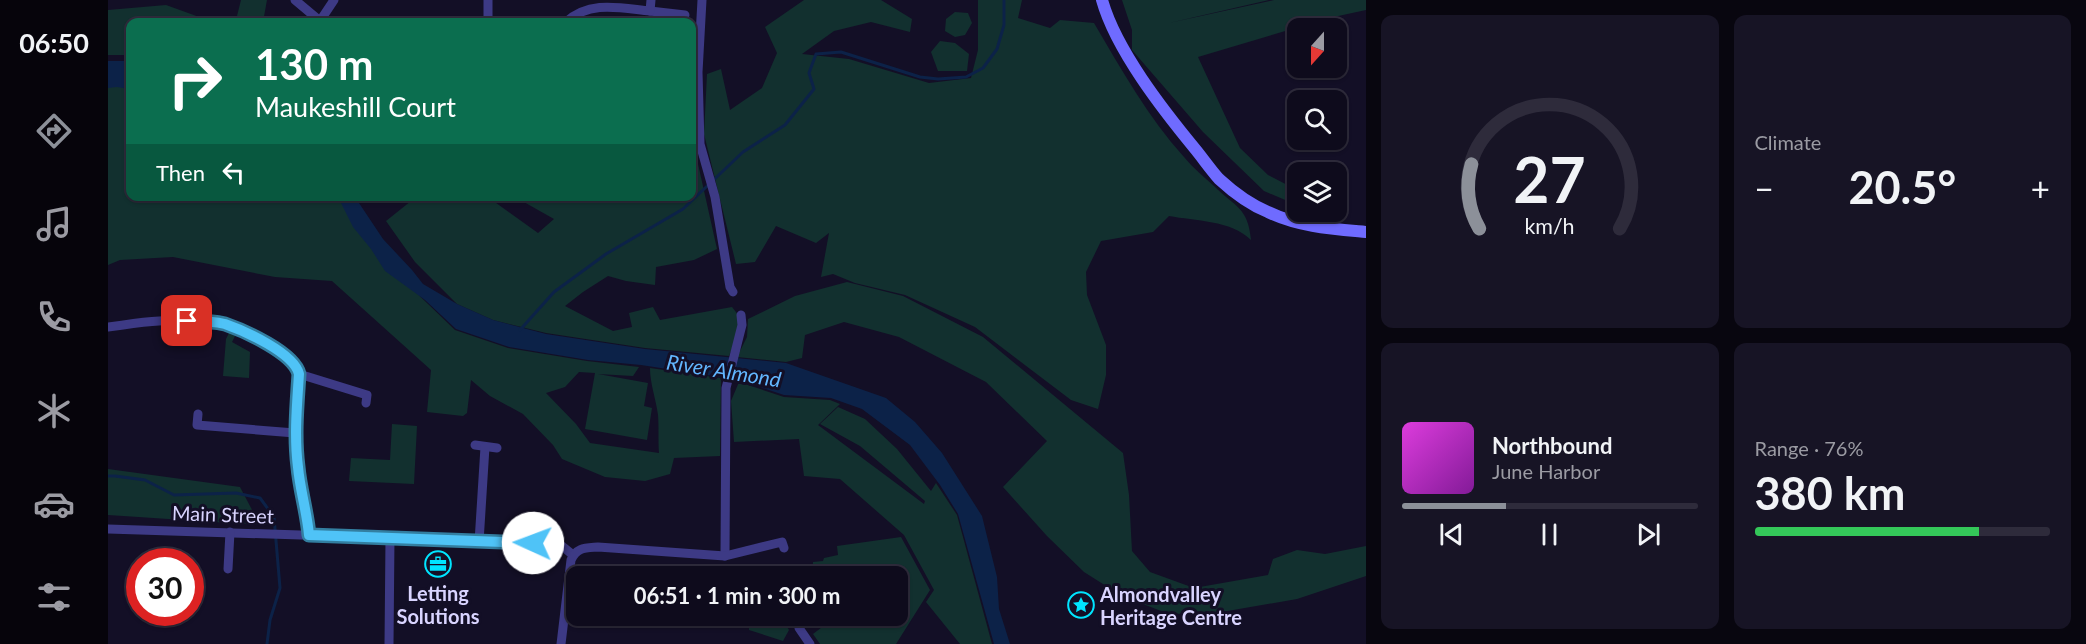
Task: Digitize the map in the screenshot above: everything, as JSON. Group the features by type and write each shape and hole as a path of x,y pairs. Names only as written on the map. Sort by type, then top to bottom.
{"main road":[{"path":"1102,0 1121,43 1141,76 1179,131 1220,179 1250,202 1287,220 1322,228 1366,232"}],"street":[{"path":"295,0 316,18"},
{"path":"323,18 334,0"},
{"path":"650,11 651,0"},
{"path":"702,0 698,72 700,144 715,197 730,287 733,292"},
{"path":"488,2 488,18"},
{"path":"572,18 590,8 613,6 685,15"},
{"path":"725,556 726,388 742,325 741,315"},
{"path":"108,327 163,320 211,321 226,324 279,352 297,367 299,374 295,433 298,469 307,512 309,535"},
{"path":"299,374 367,395 366,404"},
{"path":"198,414 197,425 295,433"},
{"path":"479,542 480,446 497,448"},
{"name":"Main Street","path":"108,529 553,543 562,546 573,555"},
{"path":"228,569 230,532"},
{"path":"389,644 390,538"},
{"path":"571,566 573,555 582,548 598,547 725,556 782,542 784,548"},
{"path":"561,644 566,616"},
{"path":"799,628 810,644"}],"green space":[{"path":"241,0 267,0 264,18 237,16"},
{"path":"804,0 881,0 912,19 910,32 871,22 834,31 802,54 849,59 929,83 971,78 978,50 978,0 1022,0 1018,18 1050,28 1060,20 1094,23 1136,92 1171,142 1195,169 1244,214 1251,240 1243,233 1223,225 1169,216 1153,232 1101,241 1086,272 1087,295 1106,345 1106,375 1098,409 1071,400 975,327 905,295 855,283 833,274 821,277 829,233 816,243 776,226 755,262 736,264 704,134 707,74 721,69 730,110 762,88 777,53 765,27"},
{"path":"1122,0 1269,0 1169,23 1274,0 1366,0 1366,10 1329,18 1287,18 1287,31 1198,57 1240,148 1268,175 1287,185 1287,201 1264,191 1203,132 1132,50 1132,30"},
{"path":"166,5 202,18 126,18 126,55 108,55 108,10"},
{"path":"955,12 968,13 972,23 965,35 955,37 945,31 946,19"},
{"path":"940,41 955,43 969,54 967,71 938,71 931,52"},
{"path":"108,81 126,83 126,201 348,201 401,278 455,330 508,348 639,367 633,376 598,374 648,383 644,406 652,408 647,440 585,429 595,373 579,372 565,387 546,393 576,424 590,443 659,453 658,415 650,368 721,378 720,456 674,458 670,474 645,481 605,477 562,459 553,445 523,414 490,396 471,380 467,413 463,416 427,412 431,370 332,281 275,277 173,257 120,260 108,265"},
{"path":"696,155 717,249 694,260 656,267 655,285 608,276 565,306 613,331 632,327 629,313 653,307 660,320 732,307 739,316 737,337 729,356 645,348 546,333 493,320 457,304 415,262 386,221 411,201 493,201 538,233 554,219 522,201 696,201"},
{"path":"847,282 903,296 983,337 1123,453 1129,495 1132,551 1150,572 1194,588 1268,575 1273,559 1297,550 1325,554 1366,546 1366,576 1297,599 1216,613 1169,614 1122,596 1084,572 1047,536 1003,487 1047,441 986,382 899,337 844,322 805,335 802,358 786,362 737,357 747,337 748,319 795,296"},
{"path":"229,333 235,336 232,342 250,352 249,378 223,376 226,339"},
{"path":"739,382 784,397 830,400 840,404 818,425 924,504 925,501 860,446 820,424 838,407 865,419 897,449 931,491 936,483 957,515 992,644 960,644 926,602 934,590 904,535 840,479 804,476 799,439 734,442 731,401"},
{"path":"392,424 417,426 414,484 349,481 351,458 390,460"},
{"path":"108,469 240,487 260,525 108,515"},
{"path":"901,537 930,590 908,625 908,566 813,566 813,562 838,555 837,546"},
{"path":"749,626 787,626 789,630 783,641 749,630"},
{"path":"824,626 907,626 896,644 820,644 813,634"}],"water":[{"path":"108,61 126,61 126,88 108,88"},
{"name":"River Almond","path":"340,201 358,201 383,239 423,284 457,304 493,320 546,334 645,349 786,363 886,398 915,422 942,453 982,516 997,577 999,609 1010,644 994,644 958,514 940,485 910,445 862,409 831,398 784,395 739,380 509,347 456,329 425,300 385,271 353,227"}],"waterway":[{"path":"696,197 743,152 785,125 814,89 809,73 816,54 841,52 920,77 938,79 966,77 983,68 997,49 1004,25 1004,0"},
{"path":"520,330 554,292 606,254 683,209 691,201"},
{"path":"108,476 145,480 174,495 236,493 260,498 274,517 280,588 270,620 267,644"}],"place":[{"name":"Letting Solutions","path":"438,564"},
{"name":"Almondvalley Heritage Centre","path":"1081,605"}],"route":[{"path":"187,321 211,321 226,324 271,346 297,367 299,374 295,433 298,469 307,512 309,535 533,543"}]}
